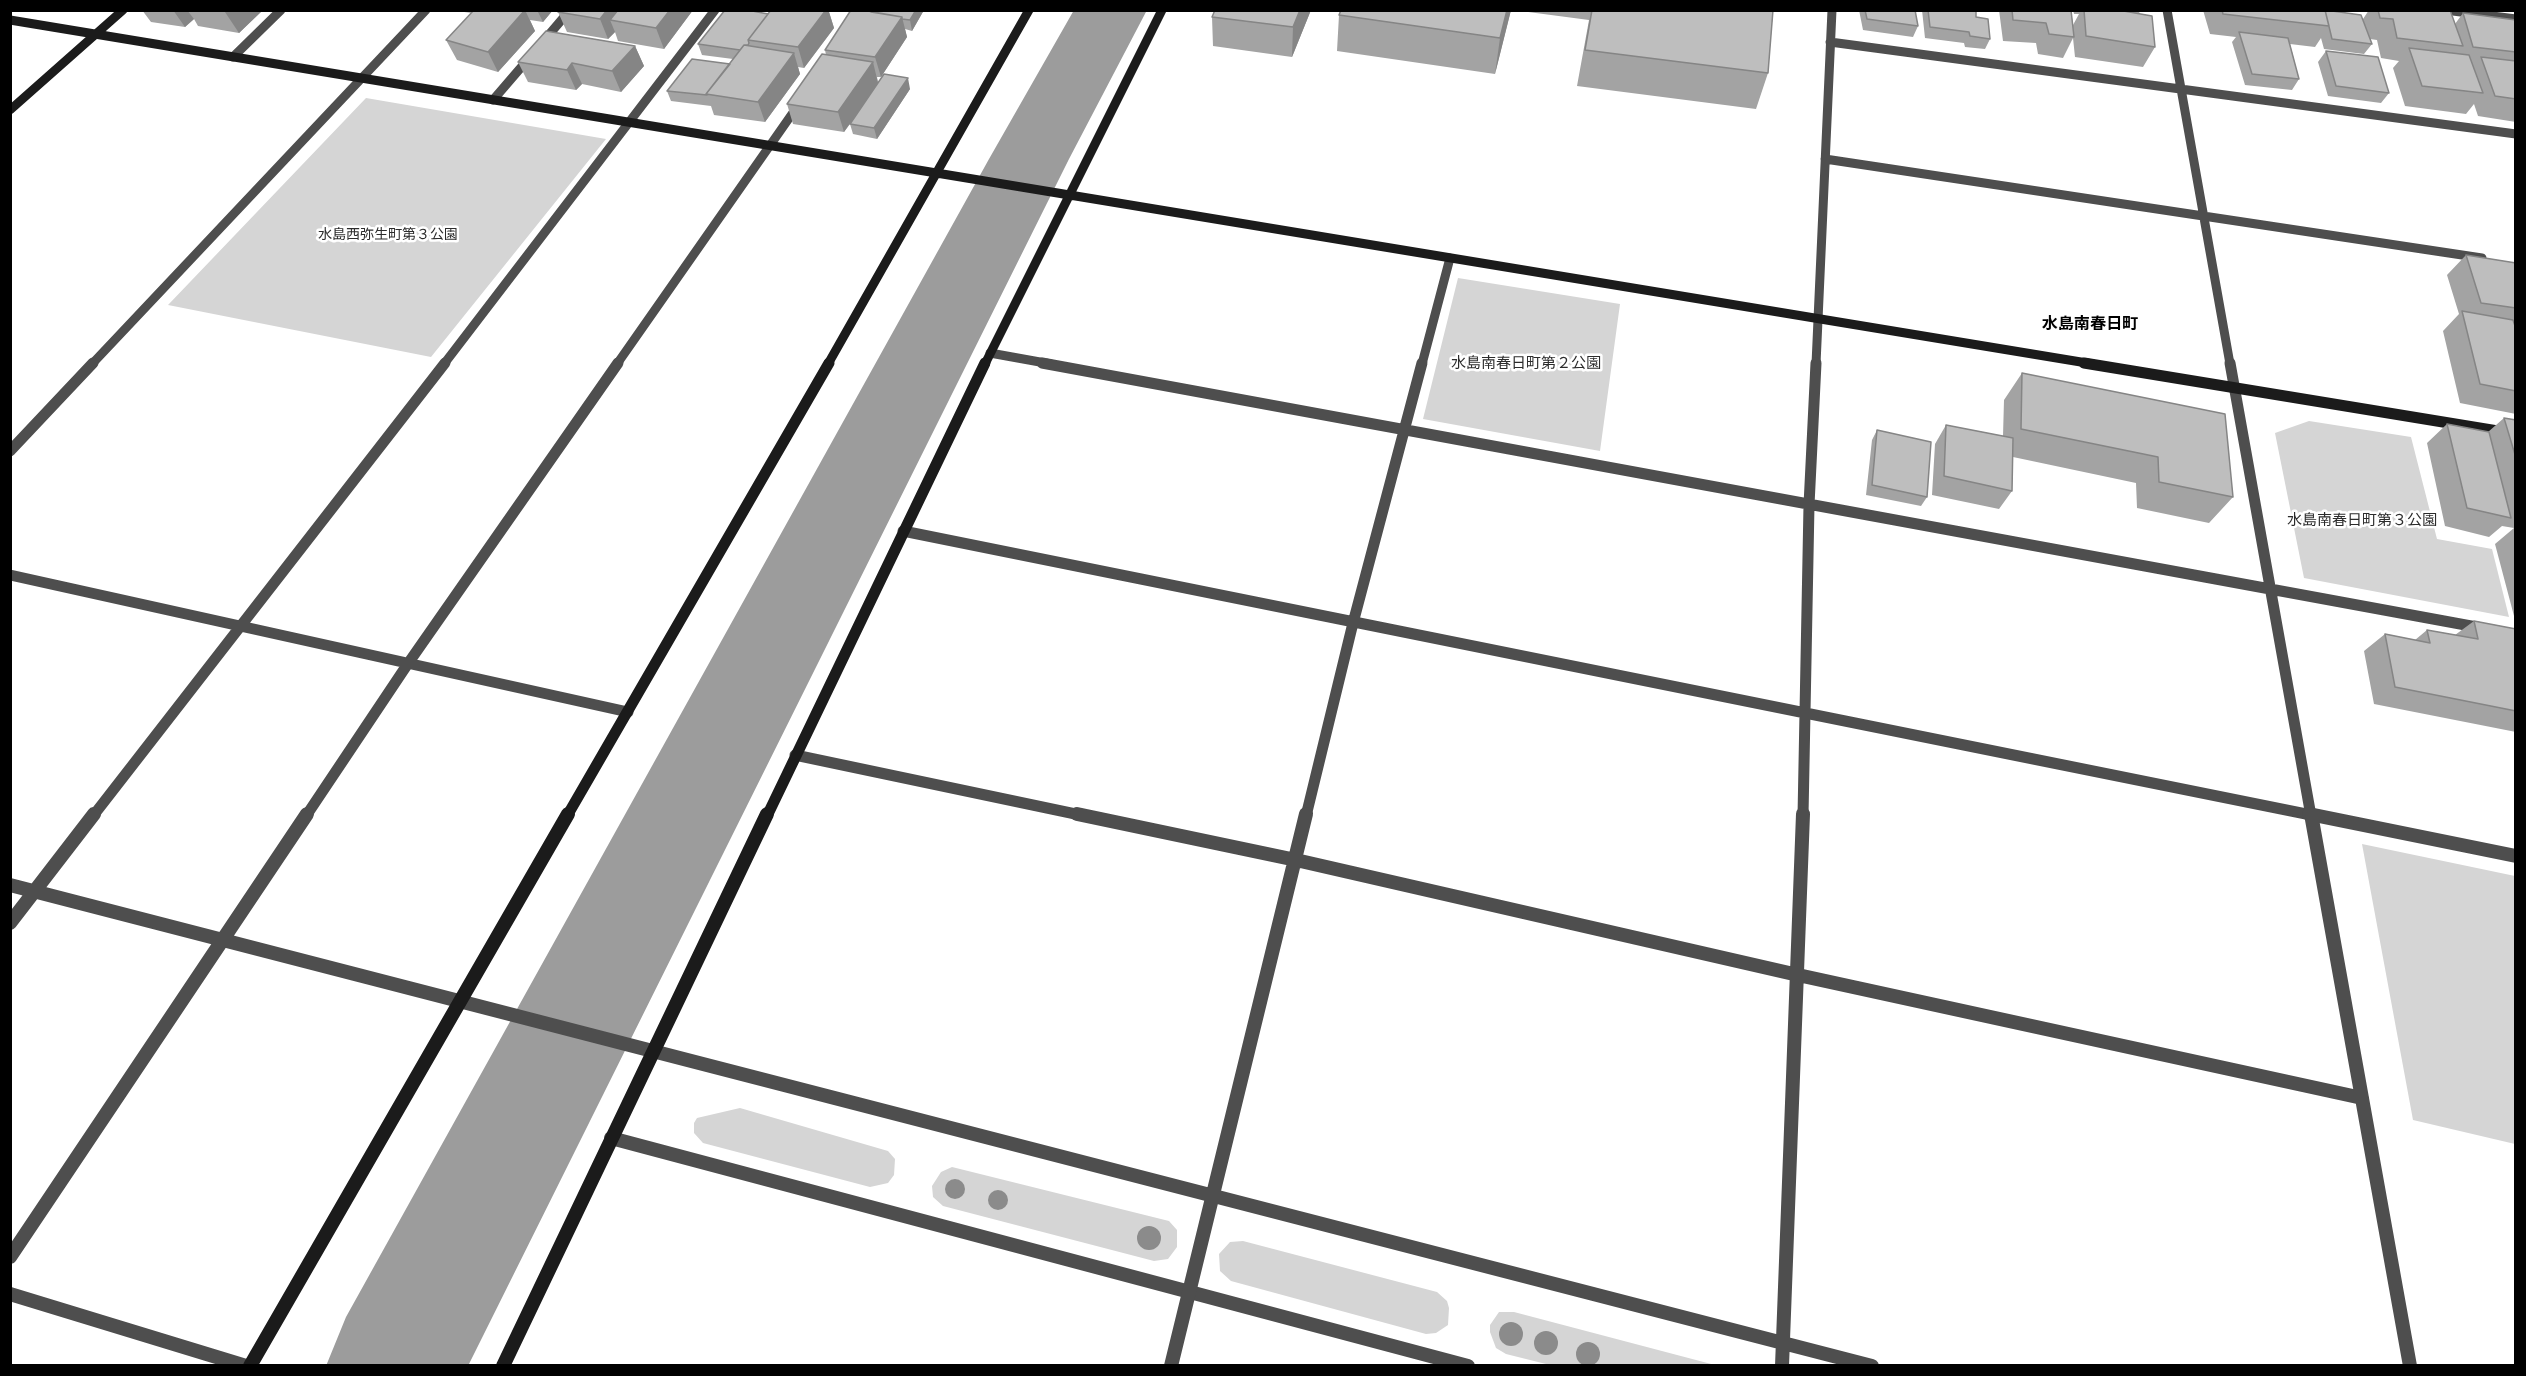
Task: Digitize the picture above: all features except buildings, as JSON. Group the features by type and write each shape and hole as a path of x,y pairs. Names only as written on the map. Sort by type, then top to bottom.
{"street":[{"path":"10,110 123,10"},
{"path":"233,57 281,10"},
{"path":"10,451 426,10"},
{"path":"493,100 570,10"},
{"path":"10,924 631,123 715,10"},
{"path":"10,1294 248,1365 628,712 938,173 1029,10"},
{"path":"503,1365 903,531 1068,194 1162,10"},
{"path":"1782,1365 1807,712 1809,505 1832,10"},
{"path":"2167,10 2206,217 2234,387 2410,1365"},
{"path":"2445,10 2516,19"},
{"path":"10,20 2516,434"},
{"path":"1830,42 2516,134"},
{"path":"10,1257 407,665 803,98"},
{"path":"1825,159 2493,260"},
{"path":"1171,1365 1353,623 1450,258"},
{"path":"990,353 2492,630"},
{"path":"903,531 2516,856"},
{"path":"10,575 407,665 628,712"},
{"path":"795,755 1296,861 1798,975 2362,1098"},
{"path":"10,885 220,941 1872,1365"},
{"path":"611,1138 1468,1365"}],"green space":[{"name":"水島西弥生町第３公園","path":"366,98 606,139 431,357 168,305"},
{"name":"水島南春日町第２公園","path":"1458,278 1620,304 1600,451 1423,419"},
{"name":"水島南春日町第３公園","path":"2309,421 2411,437 2437,539 2492,549 2509,617 2304,578 2275,433"},
{"path":"2362,844 2515,876 2515,1144 2413,1120"},
{"path":"740,1108 888,1151 895,1159 894,1175 888,1183 870,1187 703,1143 694,1133 694,1123 697,1118"},
{"path":"952,1167 1169,1221 1177,1230 1177,1247 1168,1259 1154,1261 943,1206 933,1197 932,1186 941,1172"},
{"path":"1243,1241 1437,1292 1447,1301 1448,1325 1436,1333 1426,1334 1231,1281 1220,1271 1219,1254 1230,1242"},
{"path":"1499,1312 1514,1312 1715,1365 1550,1365 1506,1354 1496,1348 1490,1325"}],"waterway":[{"path":"349,1366 813,503 1088,10"},
{"path":"395,1366 1029,159 1111,10"}],"district":[{"name":"水島南春日町","path":"2090,324"}]}
